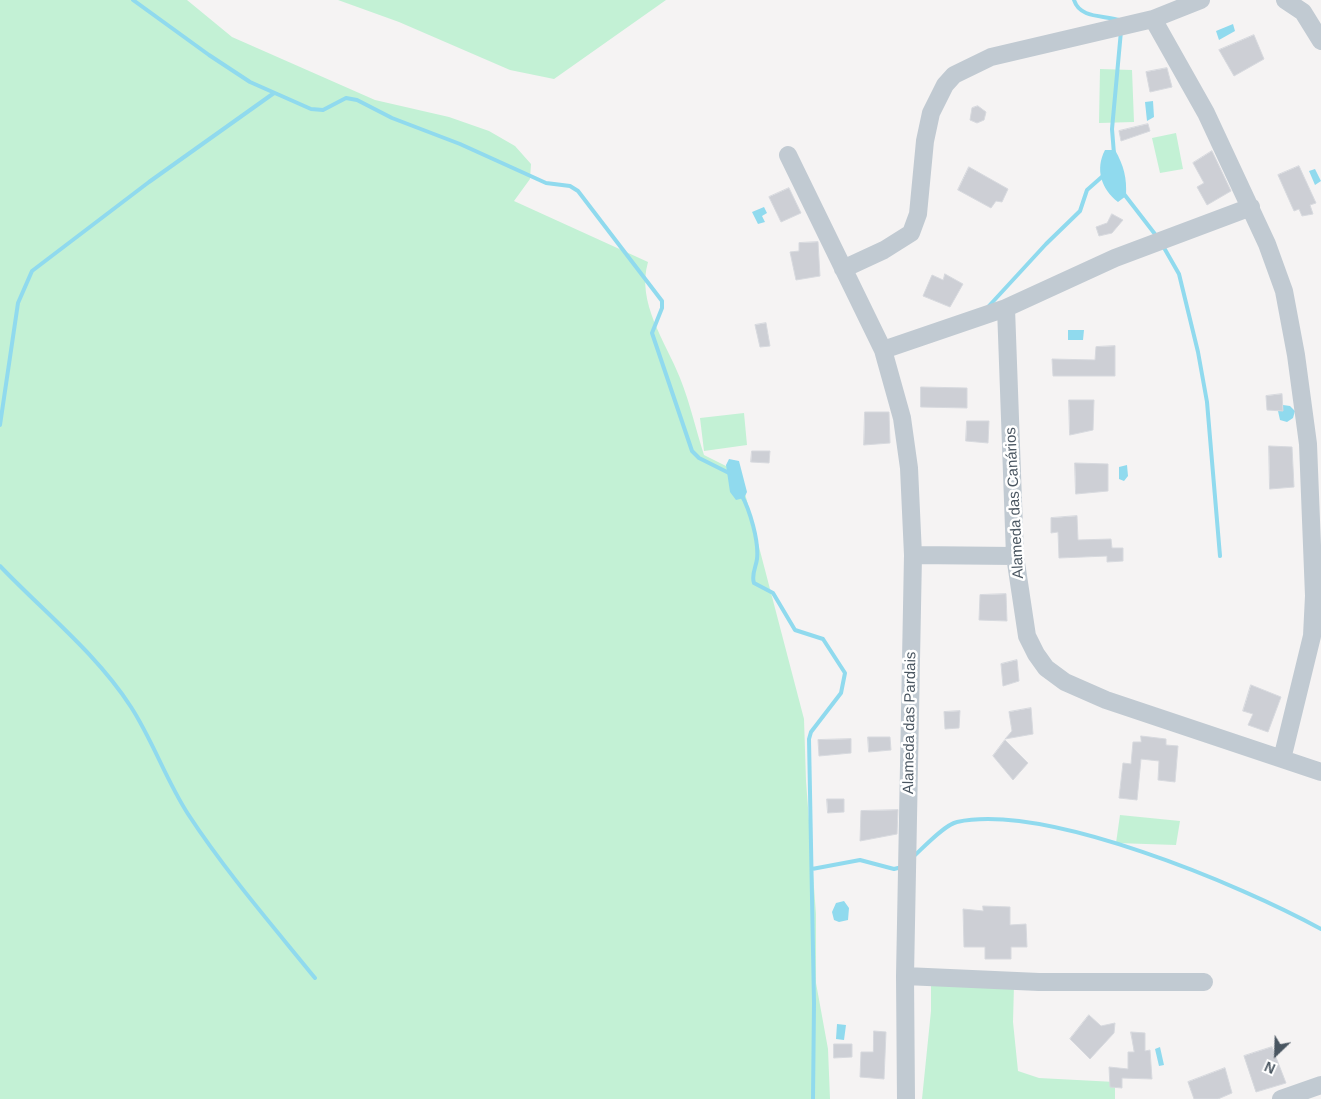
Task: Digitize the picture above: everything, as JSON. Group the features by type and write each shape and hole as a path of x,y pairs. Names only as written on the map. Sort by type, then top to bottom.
{"street":[{"path":"843,269 884,250 911,233 918,214 924,150 931,114 945,85 954,75 991,57 1153,19 1201,0"},
{"path":"1285,0 1303,12 1321,41"},
{"path":"1153,19 1206,113 1251,207 1284,291 1296,355 1308,444 1314,541 1312,636 1282,759"},
{"name":"Alameda das Pardais","path":"788,155 883,350 902,418 909,468 913,556 905,976 906,1099"},
{"path":"883,350 1006,308 1123,255 1251,207"},
{"name":"Alameda das Canários","path":"1006,308 1015,556 1027,636 1046,668 1065,682 1106,700 1321,772"},
{"path":"913,556 1015,556"},
{"path":"905,976 1040,982 1204,982"},
{"path":"1281,1099 1321,1085"}],"green space":[{"path":"0,0 187,0 232,37 375,100 449,117 489,131 515,146 531,164 530,179 514,201 648,262 645,277 649,307 684,387 704,455 732,469 742,482 804,719 806,781 816,914 816,983 828,1049 830,1099 0,1099"},
{"path":"338,0 666,0 554,79 510,70 399,22"},
{"path":"1100,69 1132,70 1134,122 1099,123"},
{"path":"1176,133 1183,169 1160,173 1152,138"},
{"path":"744,413 747,445 704,451 700,418"},
{"path":"1120,815 1180,821 1176,845 1116,843"},
{"path":"931,971 1014,985 1013,1022 1018,1071 1039,1078 1115,1082 1115,1099 922,1099 931,1011"}],"water":[{"path":"1233,24 1235,31 1219,40 1216,31"},
{"path":"1153,101 1154,117 1147,121 1145,102"},
{"path":"1105,150 1115,150 1124,172 1126,196 1118,202 1107,191 1101,178 1100,164"},
{"path":"1315,169 1321,181 1315,185 1309,171"},
{"path":"764,207 767,213 762,216 765,222 758,224 752,212"},
{"path":"1068,330 1084,330 1083,340 1068,340"},
{"path":"1283,405 1290,406 1295,411 1293,418 1287,422 1280,420 1278,411 1283,411"},
{"path":"729,459 739,461 747,492 744,498 736,500 730,492 726,465"},
{"path":"1127,465 1128,476 1124,481 1119,479 1119,467"},
{"path":"844,901 849,908 848,920 839,922 834,920 832,912 836,903"},
{"path":"837,1024 846,1025 844,1040 836,1039"},
{"path":"1160,1047 1164,1065 1159,1066 1155,1049"}],"building":[{"path":"1254,35 1264,59 1234,76 1219,50"},
{"path":"1167,68 1172,87 1150,92 1146,72"},
{"path":"978,106 986,112 984,120 977,123 970,120 972,108"},
{"path":"1148,124 1150,131 1121,141 1119,131"},
{"path":"1212,151 1231,191 1207,205 1197,187 1204,183 1193,163"},
{"path":"1299,166 1316,203 1310,205 1313,214 1302,216 1299,209 1294,211 1278,175"},
{"path":"969,167 1008,189 1002,202 996,201 991,208 958,190"},
{"path":"789,188 801,213 781,222 769,197"},
{"path":"1112,214 1123,220 1112,233 1099,236 1096,227 1107,223"},
{"path":"818,242 820,276 796,280 790,252 799,251 799,243"},
{"path":"945,274 963,284 950,307 923,296 932,275 943,280"},
{"path":"766,323 770,346 760,347 755,325"},
{"path":"1115,346 1115,376 1053,376 1052,359 1095,360 1096,347"},
{"path":"921,387 967,388 967,408 921,407"},
{"path":"1282,394 1283,411 1267,410 1266,396"},
{"path":"1069,400 1094,400 1093,430 1070,435"},
{"path":"865,412 889,412 890,443 864,445"},
{"path":"967,421 989,421 988,443 966,441"},
{"path":"1269,446 1292,447 1294,487 1270,489"},
{"path":"752,451 770,451 769,463 751,462"},
{"path":"1075,463 1108,464 1108,491 1076,494"},
{"path":"1077,516 1078,540 1111,539 1112,548 1123,548 1123,561 1107,562 1107,556 1059,558 1058,532 1051,533 1051,518"},
{"path":"1006,594 1007,621 979,620 980,595"},
{"path":"1017,660 1019,681 1003,686 1001,664"},
{"path":"1251,685 1281,697 1268,732 1248,725 1253,714 1243,711"},
{"path":"1031,708 1033,734 1005,739 1012,731 1009,712"},
{"path":"960,711 959,728 945,729 944,712"},
{"path":"1141,736 1166,739 1166,745 1178,746 1175,782 1158,780 1159,761 1141,759 1137,800 1119,798 1123,763 1131,764 1133,742 1141,742"},
{"path":"868,737 890,737 891,750 869,752"},
{"path":"851,739 851,753 819,756 818,740"},
{"path":"1005,740 1028,763 1013,780 993,756"},
{"path":"827,799 844,799 844,812 828,813"},
{"path":"898,810 897,834 860,841 861,811"},
{"path":"983,906 1010,907 1010,925 1026,924 1027,947 1011,947 1011,959 985,959 985,947 964,947 963,909 983,911"},
{"path":"1089,1015 1101,1026 1115,1023 1114,1033 1090,1059 1070,1039"},
{"path":"874,1031 886,1032 884,1079 860,1077 861,1052 873,1052"},
{"path":"1131,1032 1145,1033 1145,1051 1150,1050 1152,1079 1122,1078 1122,1088 1110,1087 1109,1067 1128,1069 1128,1052 1134,1052"},
{"path":"834,1044 852,1044 852,1057 834,1058"},
{"path":"1272,1047 1286,1083 1256,1092 1244,1056"},
{"path":"1225,1068 1232,1093 1218,1099 1194,1099 1188,1082"}],"waterway":[{"path":"133,0 250,82 311,109 323,110 346,98 357,100 392,118 460,144 546,183 570,186 578,191 662,301 662,308 652,333 692,451 699,458 729,473"},
{"path":"1074,0 1077,6 1087,13 1119,20"},
{"path":"1114,154 1112,129 1121,31"},
{"path":"0,425 18,303 32,271 149,182 274,93"},
{"path":"988,307 1046,244 1080,211 1087,190 1104,175"},
{"path":"1124,194 1158,238"},
{"path":"1163,246 1179,274 1198,352 1207,402 1220,556"},
{"path":"741,494 751,517 757,544 757,559 753,574 754,583 773,593 795,630 823,639 845,673 841,693 811,732 809,739 814,1003 813,1099"},
{"path":"0,566 86,651 117,687 139,720 188,814 218,857 315,978"},
{"path":"913,857 940,832 957,822 995,819 1040,825 1090,836 1194,871 1243,891 1321,929"},
{"path":"812,869 860,860 894,869 902,867"}]}
